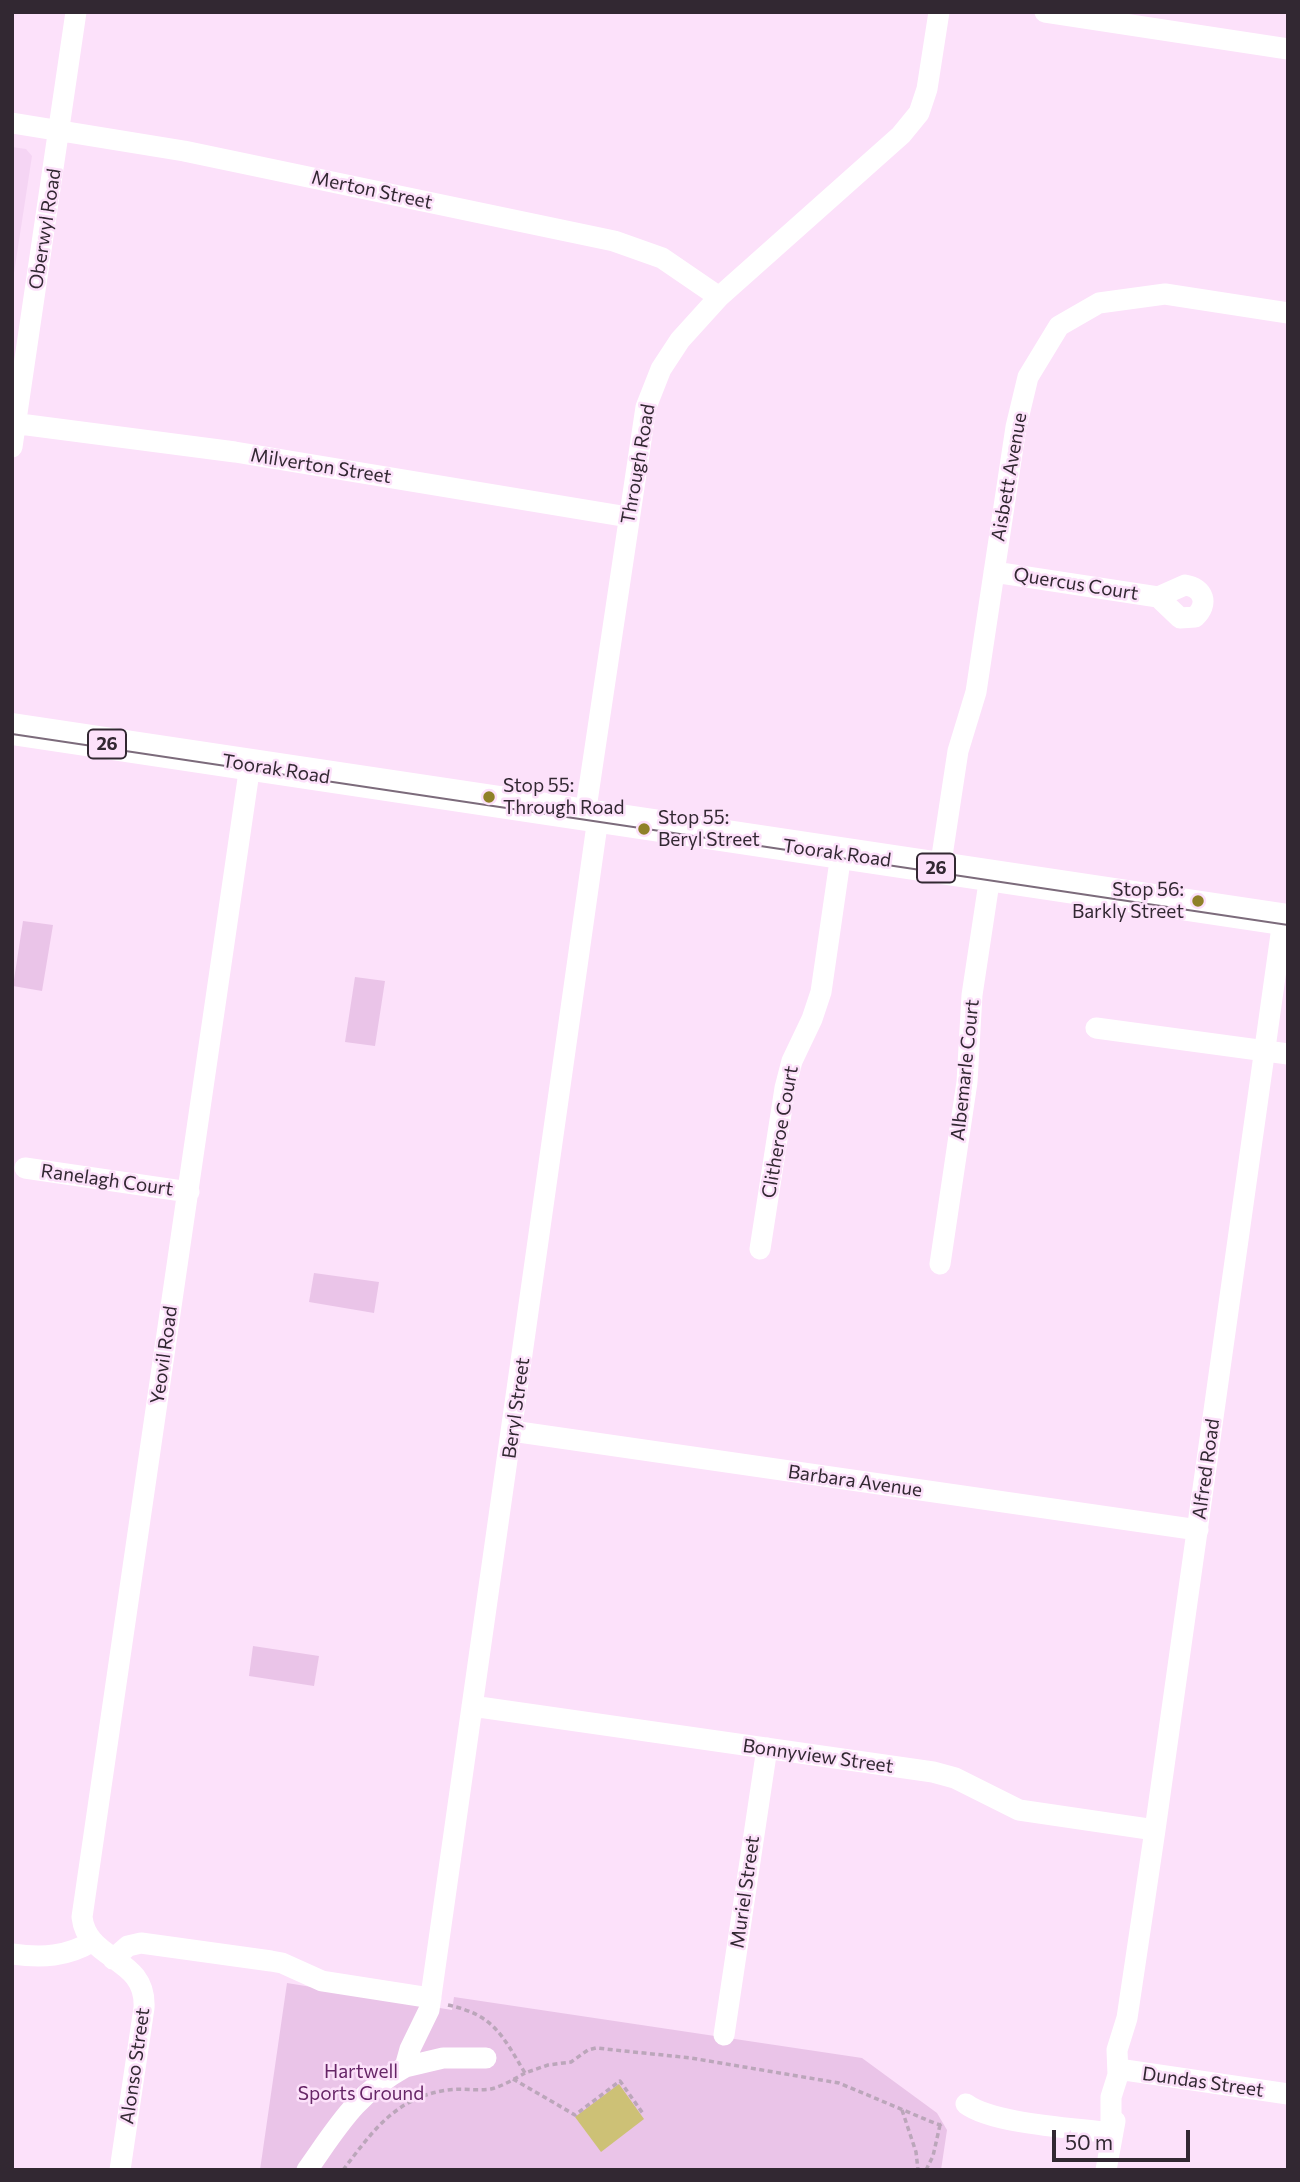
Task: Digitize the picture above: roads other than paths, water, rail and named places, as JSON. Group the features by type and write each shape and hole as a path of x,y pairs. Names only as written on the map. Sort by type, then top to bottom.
{"highway":[{"name":"Toorak Road","path":"12,729 940,869 1286,917"}],"street":[{"name":"Oberwyl Road","path":"12,447 76,12"},
{"name":"Through Road","path":"592,817 628,517 646,407 661,369 680,340 719,297 901,135 919,113 927,89 939,12"},
{"path":"1045,12 1288,49"},
{"name":"Merton Street","path":"12,123 184,151 614,241 662,258 719,297"},
{"name":"Aisbett Avenue","path":"940,869 958,751 976,692 1016,427 1028,377 1059,326 1099,303 1165,295 1288,313"},
{"name":"Milverton Street","path":"14,424 235,452 628,517"},
{"name":"Quercus Court","path":"994,572 1158,597"},
{"name":"Yeovil Road","path":"93,1941 83,1924 83,1910 250,765"},
{"name":"Beryl Street","path":"405,2067 410,2049 429,2010 439,2002 472,1706 512,1431 592,817"},
{"name":"Clitheroe Court","path":"760,1249 783,1096 792,1061 812,1019 821,992 841,854"},
{"name":"Albemarle Court","path":"940,1264 967,1082 972,995 990,876"},
{"name":"Alfred Road","path":"1106,2170 1111,2133 1127,2070 1117,2050 1127,2018 1286,917"},
{"path":"1096,1028 1288,1054"},
{"name":"Ranelagh Court","path":"25,1168 188,1192"},
{"name":"Barbara Avenue","path":"512,1431 1198,1530"},
{"name":"Bonnyview Street","path":"472,1706 944,1774 1019,1810 1155,1830"},
{"name":"Muriel Street","path":"724,2035 766,1748"},
{"path":"12,1954 65,1955 93,1941"},
{"name":"Alonso Street","path":"93,1941 138,1979 144,1999 120,2170"},
{"path":"113,1959 128,1946 141,1943 282,1963 322,1981 439,2002"},
{"path":"307,2170 359,2099 383,2079 405,2067 443,2058 486,2058"},
{"name":"Dundas Street","path":"1127,2070 1288,2094"},
{"path":"966,2104 976,2111 995,2117 1111,2133"}],"tram line":[{"path":"12,734 1288,925"}],"place":[{"name":"Stop 55: Through Road","path":"489,797"},
{"name":"Stop 55: Beryl Street","path":"644,829"},
{"name":"Stop 56: Barkly Street","path":"1198,901"}],"park label":[{"name":"Hartwell Sports Ground","path":"361,2083"}]}
